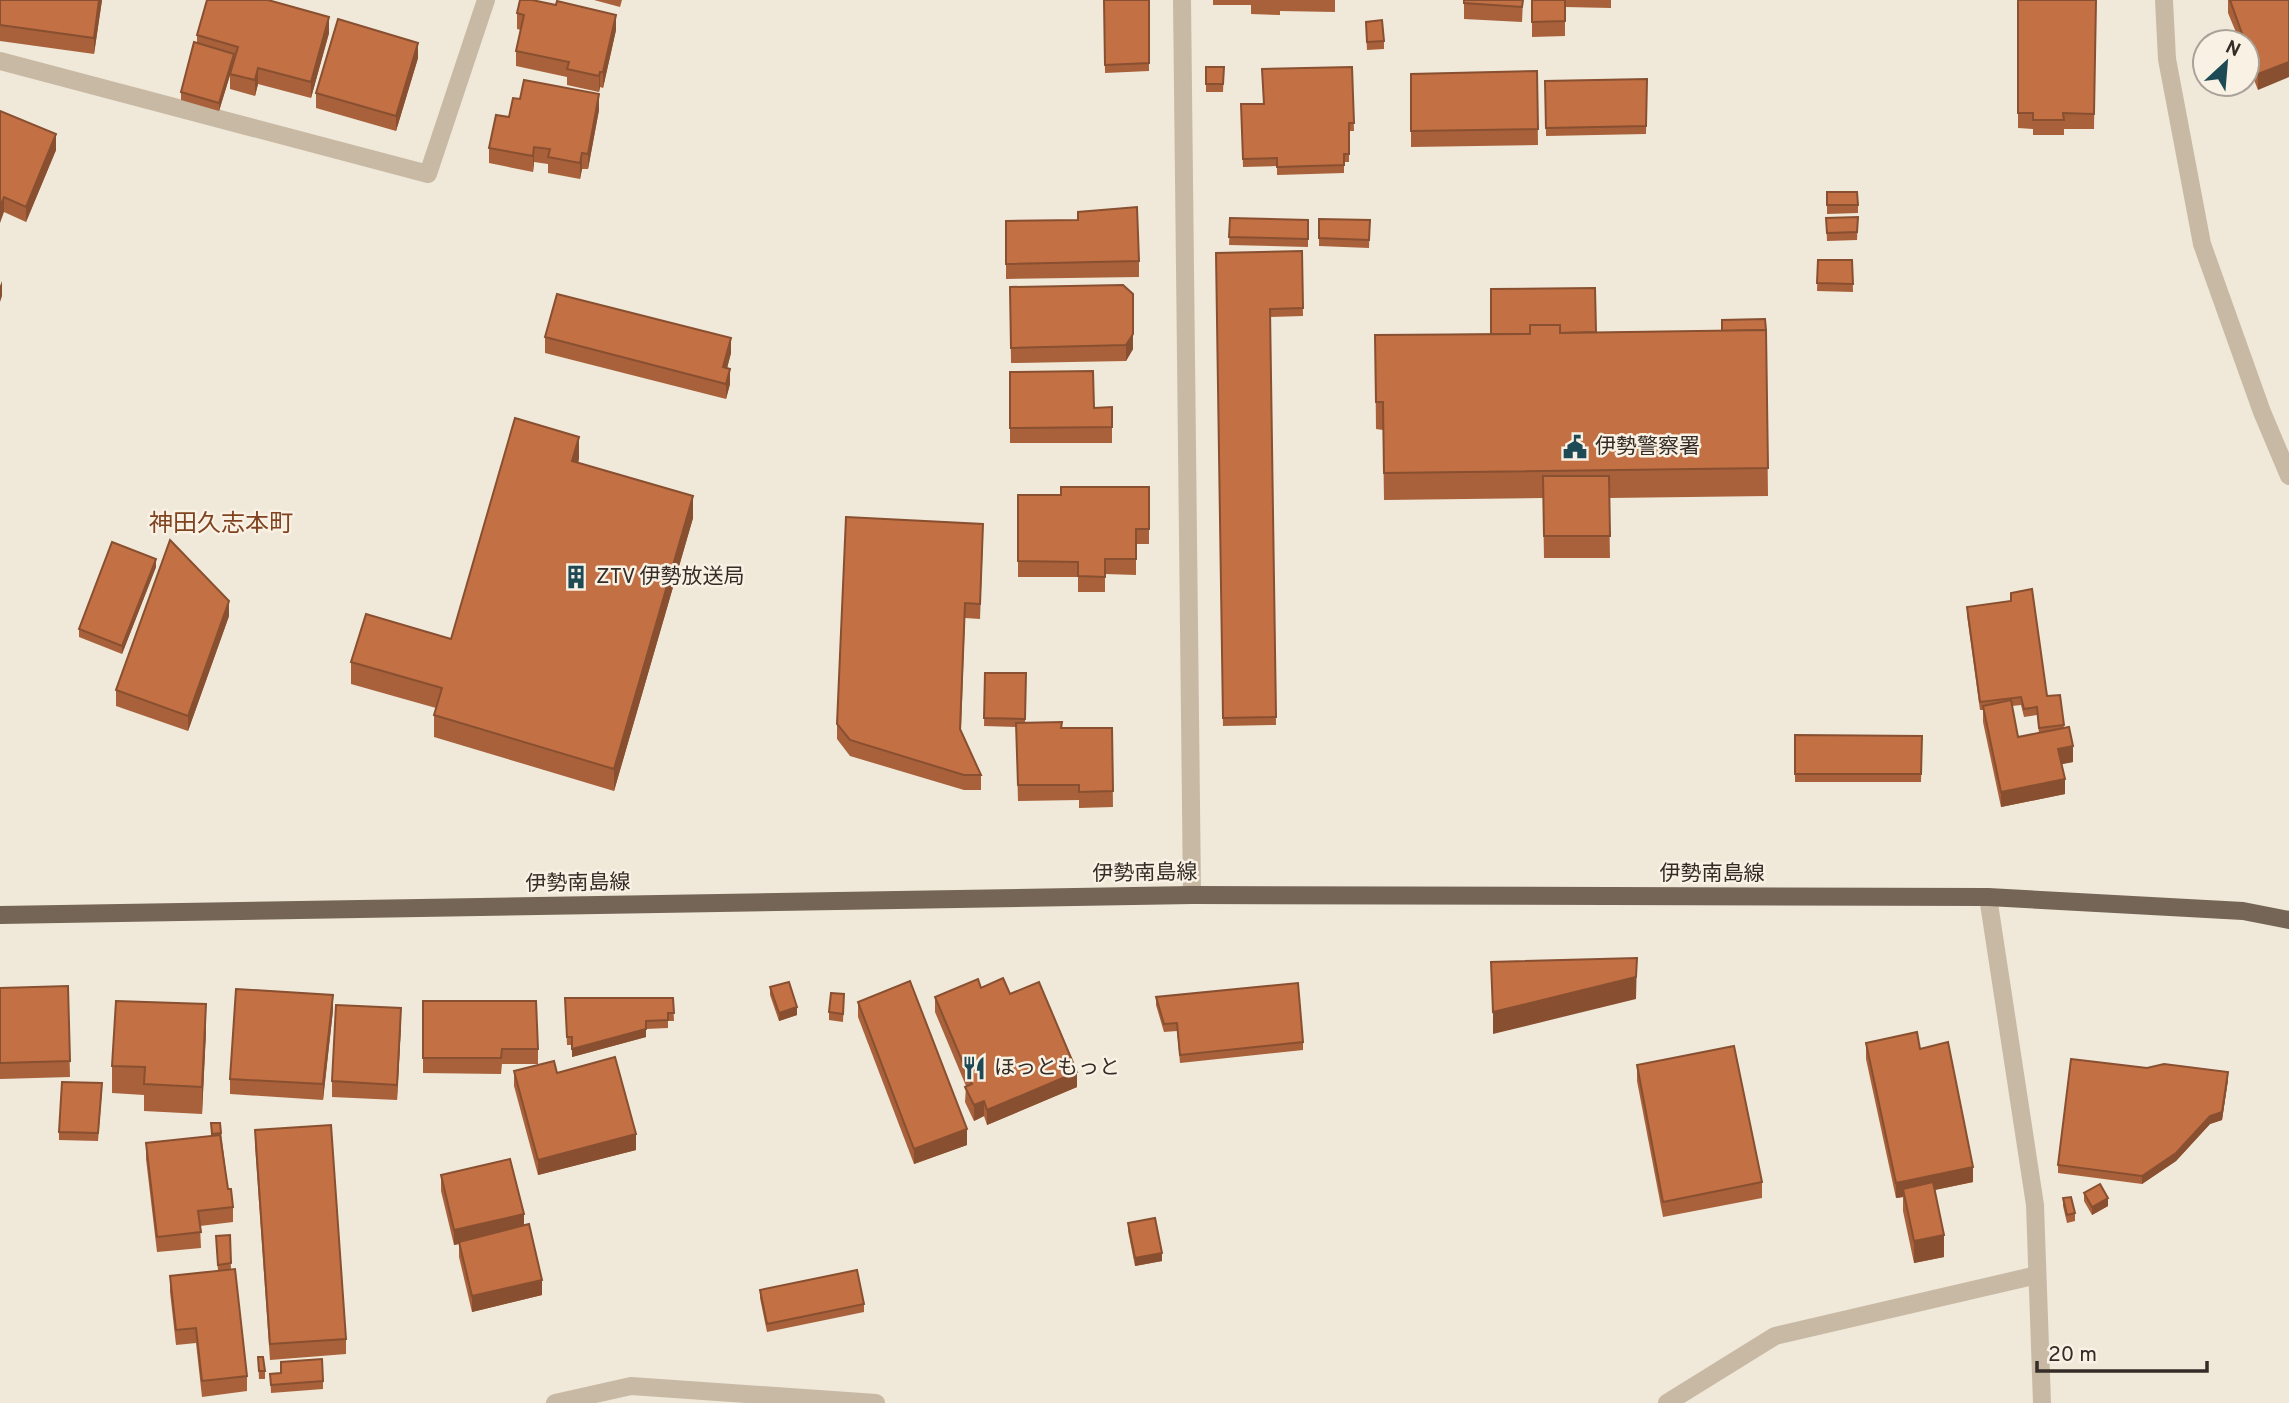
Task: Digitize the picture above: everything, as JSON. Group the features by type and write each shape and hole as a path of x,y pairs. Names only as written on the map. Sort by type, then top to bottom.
{"main road":[{"name":"伊勢南島線","path":"0,915 547,908 1192,895 1988,897 2243,911 2289,920"}],"street":[{"path":"0,61 428,174 486,0"},
{"path":"1182,0 1192,895"},
{"path":"2164,0 2167,59 2202,244 2262,412 2289,477"},
{"path":"1988,897 2035,1205 2042,1403"},
{"path":"1667,1403 1775,1336 2037,1275"},
{"path":"555,1403 631,1386 876,1403"}],"building":[{"path":"0,0 99,0 94,38 0,25"},
{"path":"207,0 268,0 329,17 311,82 258,68 255,80 230,74 238,47 197,35"},
{"path":"520,0 556,5 557,1 616,15 603,72 600,72 599,76 567,69 569,62 516,51 524,15 517,13"},
{"path":"1104,0 1149,0 1149,63 1105,65"},
{"path":"1464,0 1523,0 1522,7 1464,3"},
{"path":"1532,0 1565,0 1565,21 1532,22"},
{"path":"2018,0 2096,0 2094,114 2063,113 2064,120 2033,120 2033,113 2018,113"},
{"path":"2230,0 2289,0 2289,62 2261,73 2261,28 2240,28"},
{"path":"338,19 418,43 396,116 316,93"},
{"path":"1382,20 1384,41 1367,42 1366,22"},
{"path":"194,42 234,54 219,103 181,92"},
{"path":"1206,67 1224,67 1223,84 1206,84"},
{"path":"1352,67 1354,123 1349,123 1349,154 1344,154 1344,165 1277,167 1277,158 1243,159 1241,104 1264,104 1262,69"},
{"path":"1537,71 1538,129 1411,131 1411,74"},
{"path":"1647,79 1646,126 1546,128 1545,81"},
{"path":"524,80 599,94 588,154 582,153 580,163 548,157 550,149 534,147 533,156 489,148 496,115 509,117 513,98 520,99"},
{"path":"0,111 56,134 26,207 4,197 0,207"},
{"path":"1827,192 1857,192 1858,205 1827,205"},
{"path":"1137,207 1139,261 1006,264 1006,221 1078,220 1078,212"},
{"path":"1858,217 1857,232 1827,233 1826,218"},
{"path":"1230,218 1308,220 1308,239 1229,237"},
{"path":"1319,219 1370,220 1369,240 1319,238"},
{"path":"1302,251 1303,308 1270,309 1276,717 1223,718 1216,253"},
{"path":"1818,260 1852,260 1853,284 1817,283"},
{"path":"1123,285 1133,294 1133,334 1126,345 1011,348 1010,287"},
{"path":"1595,288 1596,332 1560,333 1560,325 1530,325 1530,334 1491,334 1491,289"},
{"path":"557,294 731,338 723,367 730,369 726,384 545,337"},
{"path":"1765,319 1766,330 1722,331 1722,320"},
{"path":"1530,325 1560,325 1560,333 1766,330 1768,468 1384,473 1383,402 1376,402 1375,335 1530,334"},
{"path":"1093,371 1094,408 1112,407 1112,427 1010,428 1010,372"},
{"name":"ZTV 伊勢放送局","path":"515,418 579,437 572,461 693,496 614,769 434,715 442,688 351,662 366,614 451,639"},
{"path":"1543,476 1609,476 1610,536 1544,536"},
{"path":"1061,487 1149,487 1149,529 1136,529 1136,559 1105,559 1105,577 1078,576 1078,562 1018,561 1018,495 1061,495"},
{"path":"846,517 983,524 980,604 965,603 960,729 981,775 964,775 850,740 837,724"},
{"path":"170,540 229,601 188,716 116,690"},
{"path":"112,542 156,559 122,646 79,629"},
{"path":"2032,589 2047,696 2060,695 2064,725 2039,728 2037,707 2024,709 2021,697 1980,702 1967,607 2011,601 2011,593"},
{"path":"985,673 1026,673 1025,719 984,718"},
{"path":"2011,700 2018,737 2069,727 2073,746 2058,749 2065,779 2001,792 1983,706"},
{"path":"1062,722 1061,728 1112,728 1113,791 1079,792 1079,785 1018,785 1016,723"},
{"path":"1795,735 1922,736 1921,774 1795,774"},
{"path":"1637,958 1636,977 1493,1012 1491,962"},
{"path":"1003,978 1010,994 1039,982 1077,1072 987,1110 984,1101 974,1105 965,1087 972,1084 935,997 978,979 981,988"},
{"path":"910,981 967,1129 914,1149 858,1002"},
{"path":"789,982 797,1007 779,1013 770,987"},
{"path":"1298,983 1303,1042 1180,1055 1177,1023 1164,1024 1156,997"},
{"path":"68,986 70,1061 0,1063 0,988"},
{"path":"236,989 333,995 323,1084 230,1079"},
{"path":"831,993 844,994 843,1014 829,1012"},
{"path":"565,998 673,998 674,1013 668,1013 668,1020 646,1021 646,1029 572,1049 572,1037 567,1037"},
{"path":"116,1001 206,1004 202,1087 144,1084 145,1067 112,1066"},
{"path":"423,1001 536,1001 538,1049 502,1049 501,1058 423,1058"},
{"path":"336,1005 401,1008 397,1085 332,1081"},
{"path":"1917,1032 1920,1049 1948,1042 1973,1167 1896,1183 1866,1043"},
{"path":"1734,1046 1762,1182 1663,1202 1637,1065"},
{"path":"615,1057 636,1134 538,1160 514,1071 554,1061 557,1073"},
{"path":"2071,1059 2147,1068 2164,1064 2228,1072 2222,1112 2210,1116 2176,1153 2142,1176 2058,1165"},
{"path":"62,1082 102,1083 98,1133 59,1132"},
{"path":"211,1123 220,1123 221,1133 212,1134"},
{"path":"331,1125 346,1339 270,1344 255,1130"},
{"path":"220,1135 233,1207 198,1211 201,1232 157,1237 146,1143"},
{"path":"510,1159 524,1214 454,1230 441,1175"},
{"path":"1933,1182 1944,1235 1914,1241 1903,1189"},
{"path":"2100,1184 2108,1198 2092,1207 2084,1193"},
{"path":"2071,1197 2075,1213 2067,1215 2063,1198"},
{"path":"1155,1218 1162,1253 1135,1258 1128,1223"},
{"path":"529,1224 542,1280 472,1296 459,1242"},
{"path":"230,1235 231,1263 218,1265 216,1236"},
{"path":"235,1269 247,1376 202,1381 196,1328 176,1330 170,1276"},
{"path":"857,1270 864,1304 767,1324 760,1290"},
{"path":"258,1357 263,1357 265,1371 259,1371"},
{"path":"322,1359 323,1381 271,1385 270,1374 281,1373 281,1362"}],"place":[{"name":"伊勢警察署","path":"1575,447"},
{"name":"ZTV 伊勢放送局","path":"576,577"},
{"name":"ほっともっと","path":"974,1068"}],"district":[{"name":"神田久志本町","path":"221,525"}]}
